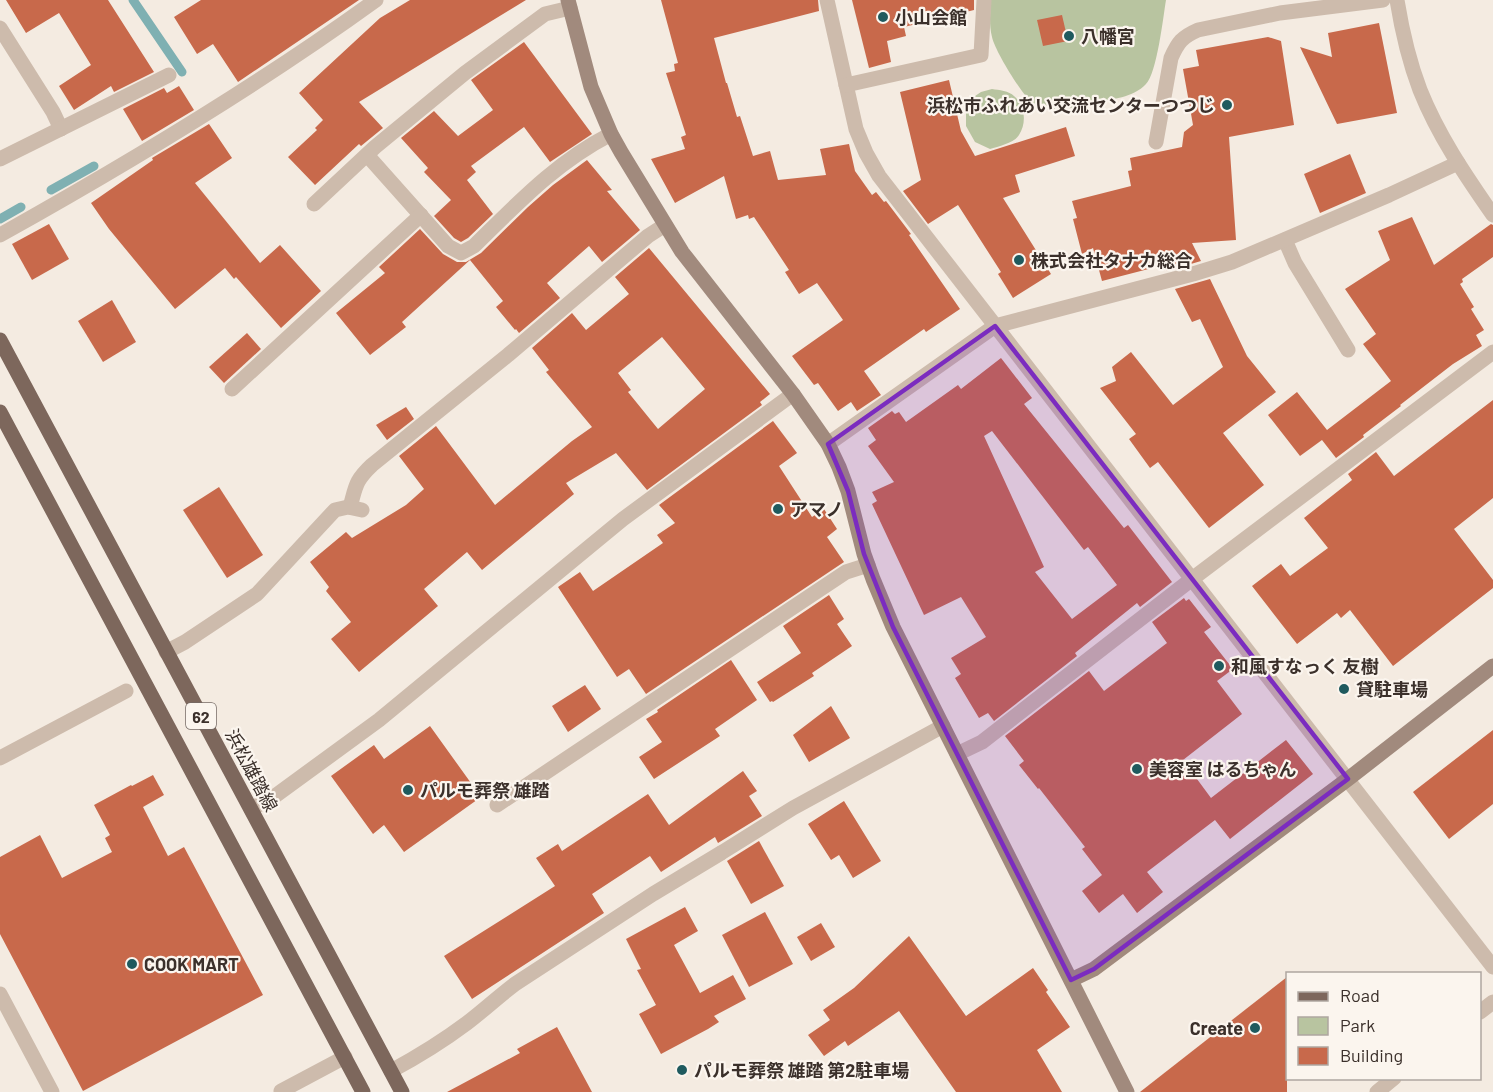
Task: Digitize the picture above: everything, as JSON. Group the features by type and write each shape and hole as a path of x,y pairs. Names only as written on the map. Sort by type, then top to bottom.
{"main road":[{"name":"浜松雄踏線","path":"0,340 402,1092"},
{"name":"62","path":"0,412 363,1092"}],"street":[{"path":"0,235 127,163 224,102 376,0"},
{"path":"827,0 856,129 879,176 1493,967"},
{"path":"846,85 981,55 984,0"},
{"path":"1156,142 1171,58 1176,45 1186,36 1198,30 1280,13 1383,0"},
{"path":"1396,0 1403,36 1421,91 1458,163 1493,215"},
{"path":"314,204 367,155 465,72 545,14 569,4 591,87 611,134 682,252 793,394 828,444 848,491 868,565 893,627 1127,1092"},
{"path":"0,28 53,112 61,129"},
{"path":"0,159 169,75"},
{"path":"367,155 448,246 461,253 474,246 546,177 611,134"},
{"path":"828,444 995,326 1232,262 1458,163"},
{"path":"232,388 421,215"},
{"path":"166,652 256,594 335,510 356,508 355,486 362,474 665,225"},
{"path":"1285,240 1294,263 1348,350"},
{"path":"957,754 981,742 1192,579 1493,352"},
{"path":"251,809 275,796 379,720 623,519 793,394"},
{"path":"496,806 846,572 868,565"},
{"path":"1071,980 1094,969 1348,779 1493,666"},
{"path":"0,758 126,691"},
{"path":"391,1071 415,1058 465,1024 515,984 653,894 793,808 943,726"},
{"path":"0,994 52,1092"},
{"path":"281,1091 345,1057"},
{"path":"1377,1092 1392,1080"}],"highlighted area":[{"path":"995,326 1348,779 1094,969 1071,980 893,627 864,554 848,491 828,444"}],"green space":[{"path":"991,0 1166,0 1159,45 1150,78 1141,89 1122,97 1056,110 1036,106 1015,81 994,43 990,23"},
{"path":"992,89 1014,96 1021,104 1024,120 1017,138 990,149 975,142 966,126 966,109 972,98"}],"building":[{"path":"6,0 108,0 154,72 114,92 111,86 74,110 59,86 91,65 59,13 26,33"},
{"path":"201,0 359,0 238,82 213,44 197,54 174,17"},
{"path":"410,0 526,0 359,102 383,128 361,146 359,144 315,185 288,157 317,130 315,128 323,120 299,93 380,18"},
{"path":"661,0 818,0 819,11 714,38 737,117 740,116 753,156 770,151 778,180 826,175 820,149 849,144 855,171 872,195 876,192 884,202 886,201 911,234 909,235 960,309 926,332 924,329 864,371 881,395 857,411 851,402 838,411 818,383 814,385 792,356 843,320 817,283 799,294 785,272 789,270 754,217 749,219 748,215 736,219 724,176 675,203 651,159 685,149 681,137 686,135 666,73 675,71 674,64 678,63"},
{"path":"852,0 974,0 974,10 904,27 906,36 887,41 891,62 869,68"},
{"path":"1062,15 1068,41 1043,46 1037,20"},
{"path":"1379,23 1397,113 1337,124 1300,47 1332,57 1328,33"},
{"path":"1268,37 1281,41 1294,125 1229,137 1236,240 1192,243 1201,261 1167,271 1164,265 1102,281 1093,248 1082,254 1073,219 1077,218 1072,201 1131,186 1128,171 1132,170 1130,158 1182,147 1184,132 1193,125 1183,69 1199,66 1196,50"},
{"path":"524,42 592,134 550,162 524,127 471,166 476,172 467,180 493,214 461,242 454,238 434,216 451,200 424,172 428,168 401,138 434,111 458,136 493,110 471,80"},
{"path":"949,80 961,131 975,156 1066,127 1075,156 1015,175 1020,192 1003,198 1051,274 1013,298 998,274 1001,272 958,205 928,224 903,191 921,180 900,92"},
{"path":"179,86 194,110 142,141 123,109 164,88 167,93"},
{"path":"209,124 232,158 195,183 260,263 280,245 321,291 281,328 236,277 234,279 225,268 175,309 109,229 91,203 153,160 152,158"},
{"path":"1350,154 1366,193 1320,213 1304,174"},
{"path":"587,160 612,190 607,191 640,230 602,262 589,246 547,283 560,298 519,333 496,307 503,301 470,260 402,322 406,327 370,355 336,313 385,273 379,267 420,229 443,254 457,262 466,262 481,253 553,185"},
{"path":"1412,217 1434,265 1491,224 1493,225 1493,257 1462,279 1463,282 1460,284 1474,307 1471,309 1484,330 1476,335 1482,346 1453,364 1336,458 1322,440 1300,456 1268,415 1297,392 1327,430 1391,381 1363,344 1376,334 1345,289 1390,260 1378,231"},
{"path":"49,224 69,259 32,280 12,244"},
{"path":"649,248 770,394 760,402 762,405 647,490 616,453 566,483 574,494 482,570 467,552 424,589 438,606 359,672 331,639 351,622 326,591 329,587 310,562 346,532 352,538 406,505 424,489 399,456 436,426 495,505 592,427 546,372 549,370 532,348 572,313 586,330 629,294 615,277","holes":["662,337 705,389 658,429 628,392 631,390 618,373"]},
{"path":"1210,279 1247,356 1276,392 1223,433 1264,485 1209,528 1158,462 1150,468 1129,439 1136,434 1100,388 1116,381 1112,367 1131,352 1173,405 1223,367 1200,319 1192,322 1175,289"},
{"path":"112,300 136,342 103,362 78,321"},
{"path":"247,333 261,349 224,383 209,367"},
{"path":"1001,358 1032,398 1024,404 1124,528 1128,525 1172,582 1140,607 1137,603 1075,653 1077,656 994,721 988,713 979,718 955,678 961,674 951,658 986,637 961,597 924,615 872,504 877,501 872,492 894,482 868,446 876,440 868,428 892,411 895,414 899,412 906,422 958,385 961,389","holes":["992,431 1084,550 1088,547 1117,585 1072,619 1035,572 1044,567 984,436"]},
{"path":"1493,400 1493,498 1454,529 1493,580 1493,588 1393,666 1350,610 1341,618 1337,613 1297,644 1252,586 1281,564 1290,576 1328,548 1304,518 1352,480 1348,474 1376,452 1394,476"},
{"path":"406,407 414,419 387,440 376,425"},
{"path":"773,421 797,453 779,466 812,517 824,509 837,529 827,537 844,562 646,694 629,669 617,677 558,587 580,572 593,591 663,543 657,535 675,523 659,505"},
{"path":"219,487 263,555 227,578 183,510"},
{"path":"829,595 844,619 837,624 852,646 812,673 814,676 770,702 757,682 801,653 783,626"},
{"path":"1184,598 1186,601 1189,599 1211,627 1204,632 1233,669 1217,681 1242,714 1183,760 1211,798 1286,740 1313,774 1230,839 1215,820 1147,872 1163,892 1137,913 1123,894 1099,913 1082,891 1102,875 1082,849 1085,847 1019,765 1024,761 1005,736 1089,671 1104,691 1167,643 1152,622"},
{"path":"731,660 757,700 715,729 720,736 654,779 639,757 662,742 646,719"},
{"path":"585,685 601,709 568,732 552,706"},
{"path":"831,706 850,738 809,762 793,735"},
{"name":"パルモ葬祭 雄踏","path":"430,726 481,797 404,852 384,825 373,834 331,776 374,745 384,759"},
{"path":"1493,730 1493,804 1449,839 1413,792"},
{"path":"743,771 757,791 749,796 762,816 718,843 715,837 661,872 650,856 592,894 604,913 472,999 444,956 555,886 536,858 558,844 562,851 648,794 669,825"},
{"name":"COOK MART","path":"153,775 164,795 143,807 168,856 184,847 263,995 83,1091 0,934 0,857 40,835 62,878 112,852 105,838 110,835 94,805"},
{"path":"844,801 881,861 853,878 839,855 831,860 808,824"},
{"path":"759,841 784,886 751,904 727,861"},
{"path":"685,907 698,931 674,945 700,993 733,975 746,999 714,1016 719,1022 661,1054 639,1014 656,1005 637,970 641,969 626,939"},
{"path":"765,912 793,964 749,987 722,935"},
{"path":"821,923 835,947 811,961 797,937"},
{"path":"909,936 966,1016 1033,968 1070,1027 1037,1050 1062,1092 956,1092 899,1011 848,1046 845,1041 824,1056 808,1035 830,1020 823,1010 854,988"},
{"name":"Create","path":"1286,978 1287,1092 1140,1092"},
{"path":"557,1027 592,1092 447,1092 520,1053 517,1049"}],"waterway":[{"path":"133,0 182,72"},
{"path":"51,190 94,166"},
{"path":"0,219 21,207"}],"place":[{"name":"小山会館","path":"883,17"},
{"name":"八幡宮","path":"1069,36"},
{"name":"浜松市ふれあい交流センターつつじ","path":"1227,105"},
{"name":"株式会社タナカ総合","path":"1019,260"},
{"name":"アマノ","path":"778,509"},
{"name":"和風すなっく 友樹","path":"1219,666"},
{"name":"貸駐車場","path":"1344,689"},
{"name":"美容室 はるちゃん","path":"1137,769"},
{"name":"パルモ葬祭 雄踏","path":"408,790"},
{"name":"COOK MART","path":"132,964"},
{"name":"Create","path":"1255,1028"},
{"name":"パルモ葬祭 雄踏 第2駐車場","path":"682,1070"}]}
